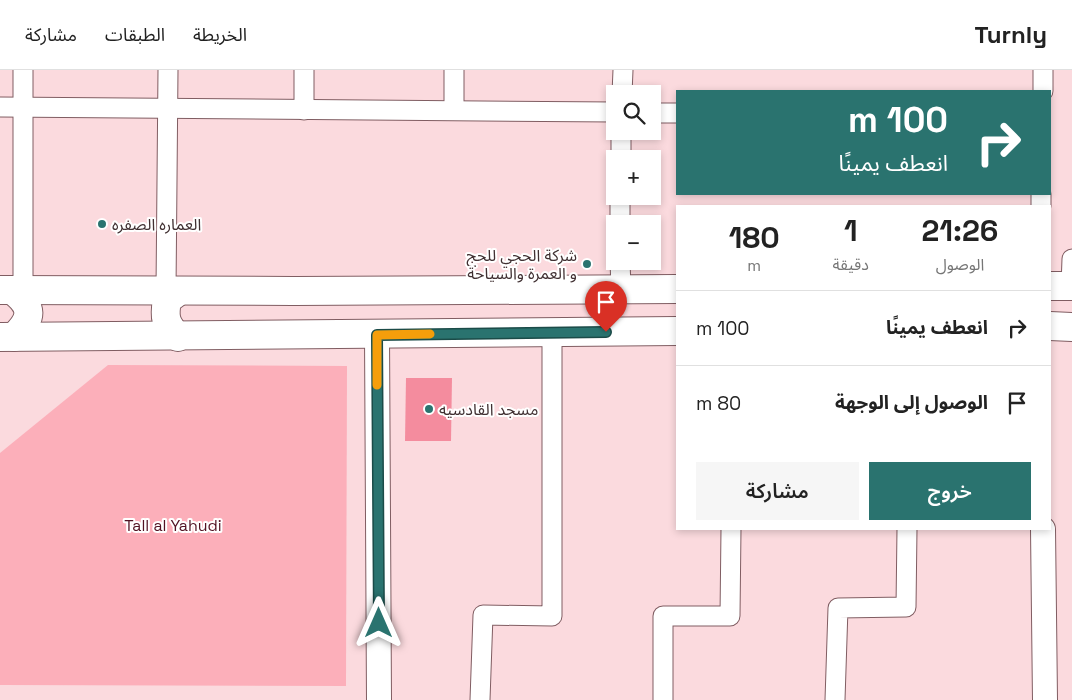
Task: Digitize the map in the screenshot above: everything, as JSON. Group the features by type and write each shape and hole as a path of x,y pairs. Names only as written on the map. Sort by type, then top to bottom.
{"main road":[{"path":"12,290 676,289"},
{"path":"7,337 26,326 30,314 25,299 12,290"},
{"path":"172,290 165,314 167,326 178,337"},
{"path":"1051,326 1072,327"},
{"path":"7,337 178,337 676,331"}],"street":[{"path":"12,290 23,108 23,70"},
{"path":"168,70 172,290"},
{"path":"304,70 304,110"},
{"path":"454,70 454,110"},
{"path":"622,85 623,70"},
{"path":"1043,70 1043,90"},
{"path":"0,107 606,112"},
{"path":"661,112 676,113"},
{"path":"1064,286 1072,260"},
{"path":"620,270 620,289"},
{"path":"480,700 483,615 552,616 552,332"},
{"path":"377,335 379,700"},
{"path":"663,700 663,616 730,616 731,530"},
{"path":"835,700 838,608 906,607 907,530"},
{"path":"1044,530 1045,700"}],"green space":[{"name":"Tall al Yahudi","path":"108,365 347,366 346,686 0,685 0,453"}],"building":[{"name":"مسجد القادسيه","path":"406,378 452,378 451,441 405,441"}],"slow traffic":[{"path":"377,385 377,335 430,334"}],"place":[{"name":"العماره الصفره","path":"102,224"},
{"name":"شركة الحجي للحج و العمرة والسياحة","path":"587,264"},
{"name":"مسجد القادسيه","path":"429,409"}],"route":[{"path":"379,623 377,335 606,332"}]}
